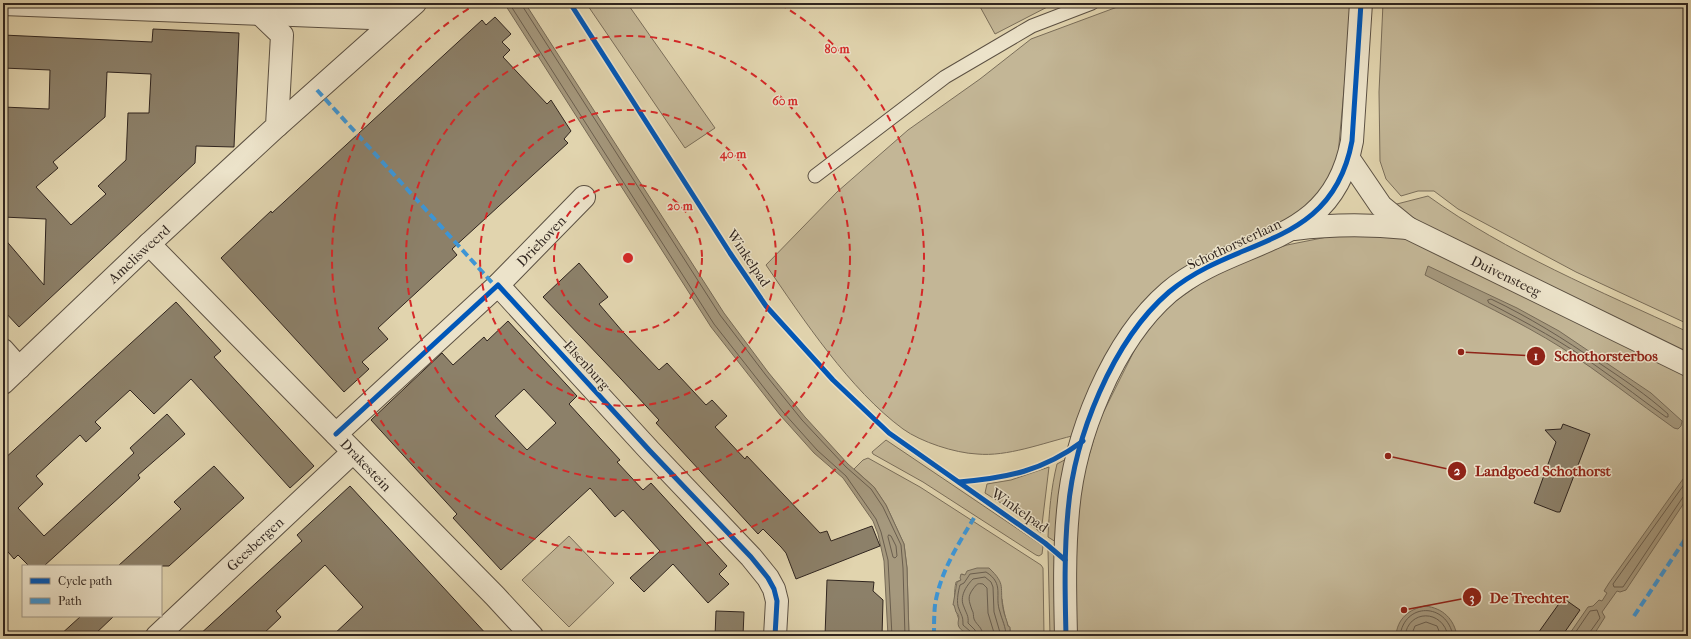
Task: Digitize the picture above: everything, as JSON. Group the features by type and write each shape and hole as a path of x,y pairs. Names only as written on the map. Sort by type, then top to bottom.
{"street":[{"name":"Amelisweerd","path":"3,383 149,244 277,126 415,3"},
{"name":"Schothorsterlaan","path":"1066,636 1065,560 1071,488 1089,420 1097,397 1118,356 1146,316 1169,292 1184,281 1216,263 1291,230 1318,209 1337,185 1349,159 1352,141 1361,3"},
{"path":"3,4 259,8 396,19"},
{"path":"259,8 282,35 277,126"},
{"name":"Duivensteeg","path":"1349,159 1381,206 1408,228 1688,365"},
{"name":"Driehoven","path":"498,285 584,197"},
{"path":"1291,230 1349,224 1408,228"},
{"name":"Drakestein","path":"149,244 495,596 532,636"},
{"path":"336,434 498,285"},
{"name":"Elsenburg","path":"498,285 645,446 751,557 768,578 774,589 777,602 775,636"},
{"path":"3,350 19,368"},
{"name":"Geesbergen","path":"157,636 353,452"}],"lane":[{"path":"815,176 945,77 1032,26 1092,3"}],"shaded area":[{"path":"586,3 627,3 715,128 685,148"},
{"path":"978,3 1055,3 995,34"},
{"path":"1128,3 1352,3 1338,155 1327,182 1312,203 1290,220 1205,257 1093,383 1072,436 1025,449 1000,453 977,454 959,452 938,446 910,434 883,413 864,395 828,353 766,265 837,192 908,130 980,79 1031,39"},
{"path":"1383,3 1688,3 1688,324 1576,272 1458,209 1434,191 1418,191 1401,196 1386,179 1380,161 1379,92"},
{"path":"1428,196 1458,217 1522,253 1588,286 1688,332 1688,359 1443,238 1393,205"},
{"path":"1401,235 1688,373 1688,636 1072,636 1079,490 1099,421 1138,343 1166,308 1211,276 1264,253 1287,245 1332,236"},
{"path":"886,440 1043,546 1042,554 1039,556 1036,555 923,482 873,454 872,452"},
{"path":"1072,456 1059,544 1048,537 1052,491 1057,464"},
{"path":"868,458 920,487 1041,565 1043,568 1044,636 1010,636 1010,629 1006,619 1002,599 962,574 961,580 956,582 956,611 961,625 970,636 909,636 907,568 904,544 886,505 874,487 854,469 863,460"},
{"path":"1049,467 1041,533 1017,513 985,493 987,484 1011,480"},
{"path":"569,536 614,583 569,627 522,580"},
{"path":"1048,550 1055,557 1058,636 1050,636"}],"water":[{"path":"504,3 525,3 724,313 768,372 805,417 848,464 874,487 886,505 904,544 907,568 909,636 888,636 884,561 878,534 873,521 843,478 814,453 780,415 711,327"},
{"path":"1428,266 1517,308 1559,331 1651,393 1682,421 1681,426 1678,429 1674,428 1591,367 1546,338 1425,275"},
{"path":"1688,472 1688,497 1626,590 1620,592 1617,591 1602,612 1605,617 1593,636 1568,636 1588,607 1593,606 1599,600 1602,601 1607,593 1604,591 1609,583"},
{"path":"977,568 989,568 998,578 1001,586 1003,611 1008,626 1010,627 1010,636 975,635 963,631 959,627 959,616 953,605 957,582 961,580 961,574 965,575 967,571"},
{"path":"1425,606 1437,609 1447,615 1456,630 1457,636 1396,636 1401,620 1409,612"}],"building":[{"path":"495,17 511,34 502,42 510,50 503,57 547,104 551,100 571,131 564,139 568,143 452,249 457,255 378,328 388,339 362,362 369,369 344,392 221,258 482,20 486,25"},
{"path":"153,29 239,33 234,147 196,146 195,163 19,327 3,310 3,237 44,285 46,219 3,217 3,107 49,109 50,70 3,68 3,35 152,42","holes":["107,72 151,74 149,113 128,113 126,160 98,186 106,194 71,225 36,187 58,168 53,162 105,117"]},
{"path":"579,263 608,297 599,304 623,332 659,370 667,363 706,405 712,400 727,416 715,427 745,459 747,456 820,533 827,531 831,541 872,526 880,546 796,579 786,553 781,547 763,529 758,534 656,423 659,420 543,297"},
{"path":"176,302 221,351 214,357 314,466 290,488 191,379 154,414 130,390 95,422 101,428 86,442 80,435 36,476 43,484 18,508 44,536 134,453 130,448 167,414 185,434 138,475 140,478 45,565 28,565 18,555 14,559 3,546 3,460"},
{"path":"508,321 577,396 569,404 620,460 617,462 643,490 651,483 727,566 719,574 729,584 708,603 673,564 644,592 630,578 660,551 623,510 615,517 590,488 501,570 453,518 457,514 371,420 442,353 453,365 484,337 487,341","holes":["524,389 556,423 527,450 495,416"]},
{"path":"1563,424 1590,434 1560,512 1557,512 1534,503 1556,442 1545,430 1561,429"},
{"path":"214,466 244,498 169,566 119,565 181,509 174,502"},
{"path":"350,486 488,636 332,636 363,607 325,565 276,611 281,617 261,636 198,636 302,541 297,535"},
{"path":"827,580 874,582 873,591 883,600 882,636 825,636"},
{"path":"1563,598 1580,610 1562,636 1536,636"},
{"path":"716,611 744,612 743,636 715,636"},
{"path":"80,617 113,617 93,636 59,636"}],"marked path":[{"path":"317,90 496,287"},
{"path":"934,636 934,617 937,593 945,571 974,518"},
{"path":"1634,616 1688,535"}],"cycle path":[{"name":"Winkelpad","path":"570,3 730,253 766,306 833,380 889,433 1045,543 1065,560"},
{"path":"1066,636 1065,589 1068,511 1078,453 1099,392 1130,337 1149,312 1169,292 1196,274 1223,260 1278,236 1303,221 1325,202 1341,176 1352,141 1361,3"},
{"path":"336,434 498,285 650,451 751,557 768,578 774,589 777,601 775,636"},
{"name":"Winkelpad","path":"959,482 993,478 1024,471 1054,460 1083,441"}],"place":[{"name":"Schothorsterbos","path":"1461,352"},
{"name":"Landgoed Schothorst","path":"1388,456"},
{"name":"De Trechter","path":"1404,610"}]}
